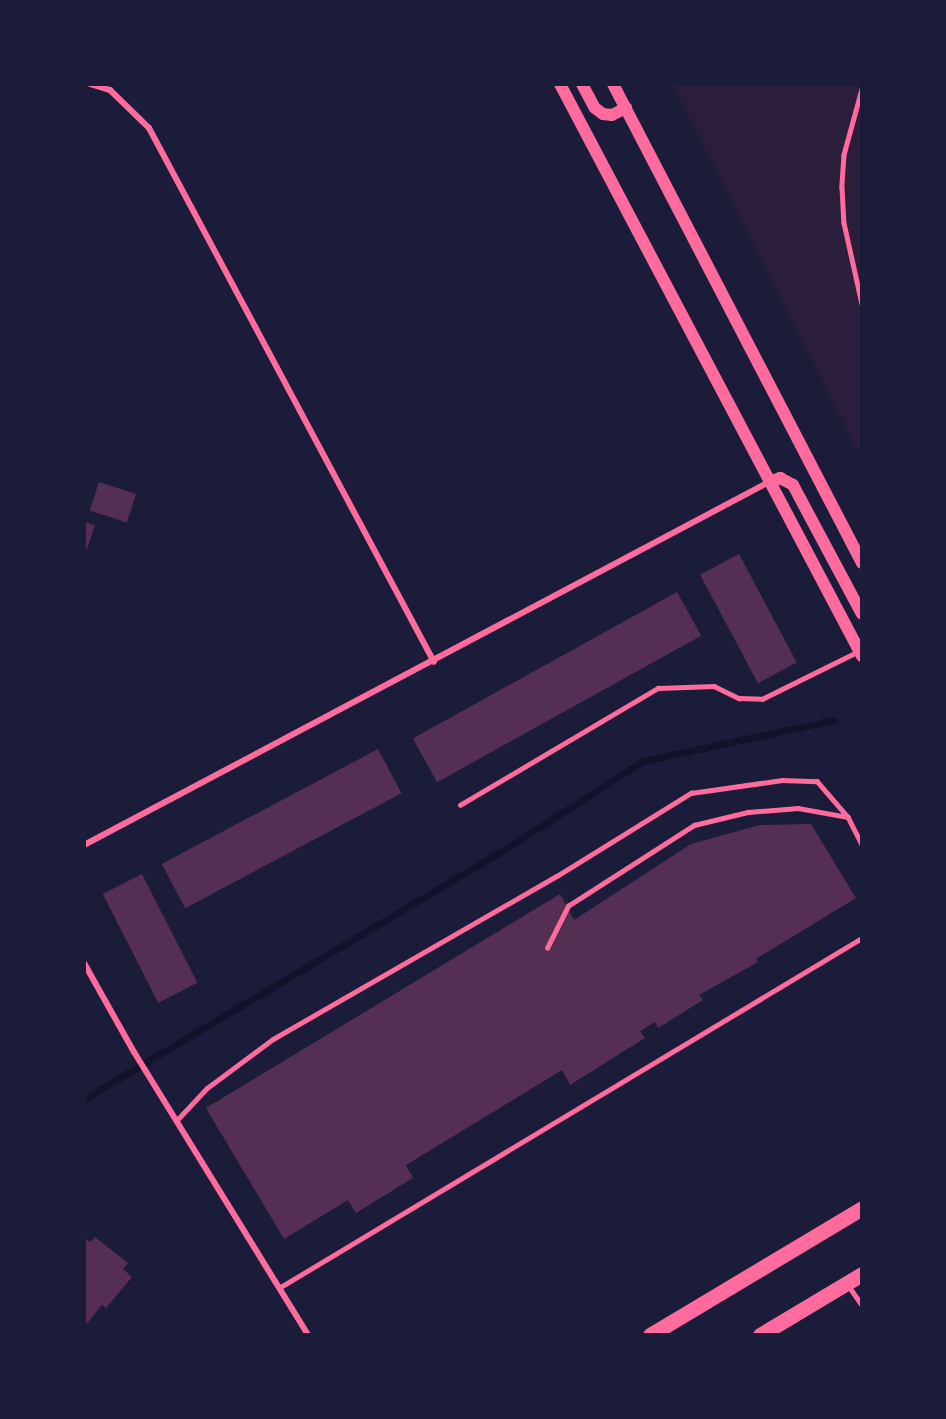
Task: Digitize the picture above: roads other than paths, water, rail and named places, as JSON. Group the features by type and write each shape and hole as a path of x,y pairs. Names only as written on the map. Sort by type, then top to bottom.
{"main road":[{"path":"560,84 861,653"},
{"path":"582,84 595,108 603,114 612,115 626,108"},
{"path":"613,84 862,563"},
{"path":"772,481 780,478 793,485 862,614"},
{"path":"650,1335 862,1208"},
{"path":"760,1335 862,1274"}],"street":[{"path":"90,84 110,90 149,128 434,662"},
{"path":"84,845 434,662 772,481"},
{"path":"84,963 167,1107 308,1335"}],"lane":[{"path":"862,89 844,155 842,187 844,223 862,304"},
{"path":"460,805 658,688 714,686 739,698 762,699 861,653"},
{"path":"176,1121 207,1088 273,1039 556,876 691,793 782,780 817,781 848,817 862,845"},
{"path":"547,948 568,906 694,825 748,812 798,808 848,817"},
{"path":"279,1288 862,938"},
{"path":"846,1283 862,1305"}],"waterway":[{"path":"84,1099 499,853 643,761 834,720"}]}
